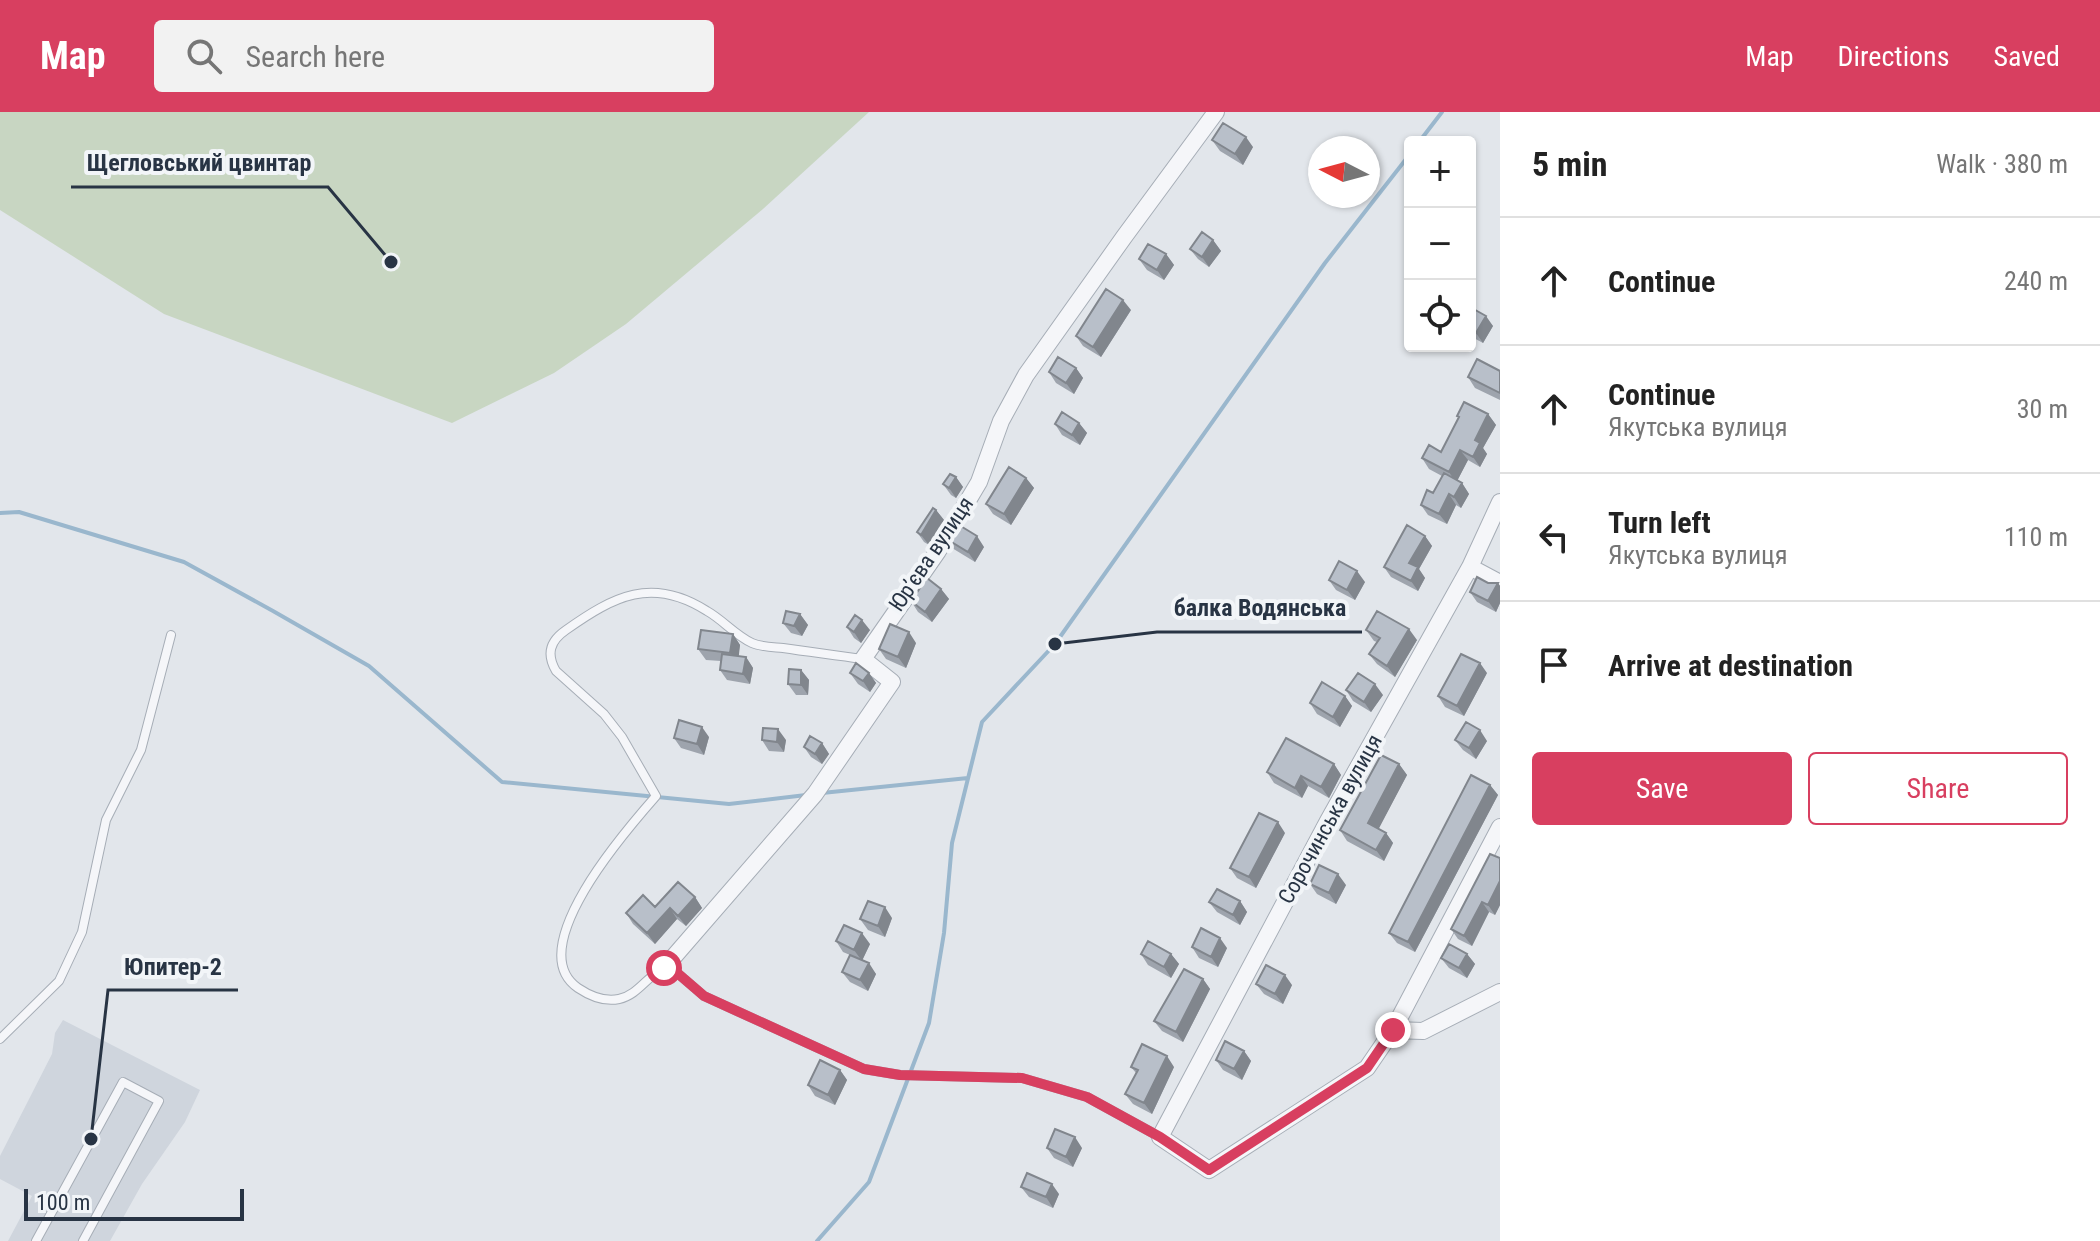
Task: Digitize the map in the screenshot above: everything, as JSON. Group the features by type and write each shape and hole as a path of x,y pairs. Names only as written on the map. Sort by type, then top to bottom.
{"street":[{"name":"Юр’єва вулиця","path":"863,659 938,551 979,482 1001,421 1026,375 1216,112"},
{"name":"Сорочинська вулиця","path":"1160,1137 1328,821 1470,567 1500,502"},
{"path":"1470,567 1500,583"},
{"path":"664,968 815,794 892,682 863,659"},
{"path":"1160,1137 1209,1170 1367,1068 1393,1030 1500,827"},
{"path":"1393,1030 1423,1031 1500,992"}],"lane":[{"path":"863,659 754,644 725,626 709,611 678,597 652,592 618,598 599,607 562,633 552,644 551,663 604,714 622,737 656,796 622,834 582,894 565,935 561,955 563,970 572,984 588,995 619,999 637,991 650,975 664,968 675,971 704,996 864,1069 900,1075 1022,1078 1087,1097 1160,1137"},
{"path":"0,1039 59,981 82,932 106,820 141,750 171,635"},
{"path":"36,1241 123,1082 159,1101 83,1241"}],"shaded area":[{"path":"63,1020 200,1090 185,1122 142,1184 110,1241 8,1241 32,1196 0,1179 0,1156 52,1054 55,1033"}],"green space":[{"path":"0,112 869,112 763,209 626,324 554,373 452,423 164,314 0,210"}],"building":[{"path":"1223,123 1246,137 1235,154 1212,140"},
{"path":"1202,232 1213,240 1202,257 1190,249"},
{"path":"1148,244 1166,254 1157,270 1139,259"},
{"path":"1106,289 1123,300 1093,347 1076,336"},
{"path":"1476,310 1486,316 1476,333"},
{"path":"1058,357 1076,368 1066,383 1049,372"},
{"path":"1477,359 1500,371 1500,393 1468,377"},
{"path":"1464,402 1488,414 1475,440 1480,443 1473,457 1460,450 1449,472 1422,458 1429,445 1441,452"},
{"path":"1062,412 1079,423 1072,435 1055,424"},
{"path":"1009,467 1026,478 1004,514 986,504"},
{"path":"1444,473 1462,483 1454,497 1449,494 1439,514 1421,505 1427,490 1433,493"},
{"path":"950,474 956,477 949,488 943,484"},
{"path":"933,508 936,510 921,535 917,532"},
{"path":"954,522 977,536 968,552 945,538"},
{"path":"1407,525 1425,536 1409,563 1418,567 1411,581 1384,567"},
{"path":"1339,561 1357,571 1347,590 1329,580"},
{"path":"1477,577 1488,583 1498,583 1488,601 1470,592"},
{"path":"927,578 941,589 925,612 911,601"},
{"path":"786,611 800,614 794,626 783,623"},
{"path":"1377,611 1409,629 1387,666 1369,654 1380,638 1366,630"},
{"path":"855,615 862,620 854,632 847,627"},
{"path":"890,624 909,632 898,657 879,649"},
{"path":"701,630 733,634 730,653 698,649"},
{"path":"722,654 746,657 743,674 720,670"},
{"path":"1461,654 1480,663 1457,706 1438,696"},
{"path":"856,663 869,673 863,681 850,673"},
{"path":"789,669 801,670 801,685 788,684"},
{"path":"1358,673 1375,684 1364,702 1346,690"},
{"path":"1322,682 1345,696 1333,717 1310,703"},
{"path":"679,720 702,727 697,744 674,738"},
{"path":"1466,722 1480,730 1469,748 1455,740"},
{"path":"763,728 778,729 777,742 762,740"},
{"path":"810,736 822,743 815,754 804,747"},
{"path":"1286,738 1334,764 1321,787 1301,776 1295,788 1267,772"},
{"path":"1381,755 1399,764 1368,823 1386,833 1376,850 1340,830"},
{"path":"1471,775 1490,785 1408,942 1389,933"},
{"path":"1259,813 1278,822 1249,877 1230,868"},
{"path":"1490,854 1500,858 1500,881 1488,905 1482,902 1464,936 1451,929"},
{"path":"1319,865 1338,874 1329,893 1310,884"},
{"path":"678,882 695,897 678,916 670,908 647,933 626,913 643,895 655,907"},
{"path":"1217,889 1240,901 1233,915 1209,902"},
{"path":"868,901 885,907 878,926 860,919"},
{"path":"844,925 862,933 854,950 836,941"},
{"path":"1201,928 1220,938 1211,957 1192,947"},
{"path":"1148,941 1171,954 1164,967 1141,954"},
{"path":"1449,944 1467,954 1459,968 1441,958"},
{"path":"850,955 869,963 860,980 842,972"},
{"path":"1266,965 1285,975 1275,994 1256,984"},
{"path":"1184,969 1203,979 1176,1032 1154,1021"},
{"path":"1225,1041 1244,1051 1234,1069 1216,1060"},
{"path":"1142,1044 1167,1056 1144,1103 1125,1094 1138,1070 1131,1067"},
{"path":"820,1060 840,1070 828,1095 808,1085"},
{"path":"1055,1129 1075,1137 1066,1157 1047,1148"},
{"path":"1027,1173 1052,1184 1046,1197 1021,1187"}],"waterway":[{"path":"1424,136 1442,112"},
{"path":"817,1241 869,1182 929,1023 944,933 952,843 982,722 1055,644 1325,263 1404,162"},
{"path":"0,513 19,512 184,562 369,666 502,782 729,804 806,795"},
{"path":"822,793 968,778"}],"place":[{"name":"Щегловський цвинтар","path":"391,262"},
{"name":"балка Водянська","path":"1055,644"},
{"name":"Юпитер-2","path":"91,1139"}],"route":[{"path":"664,968 675,971 704,996 864,1069 900,1075 1022,1078 1087,1097 1160,1137 1209,1170 1367,1068 1393,1030"}]}
